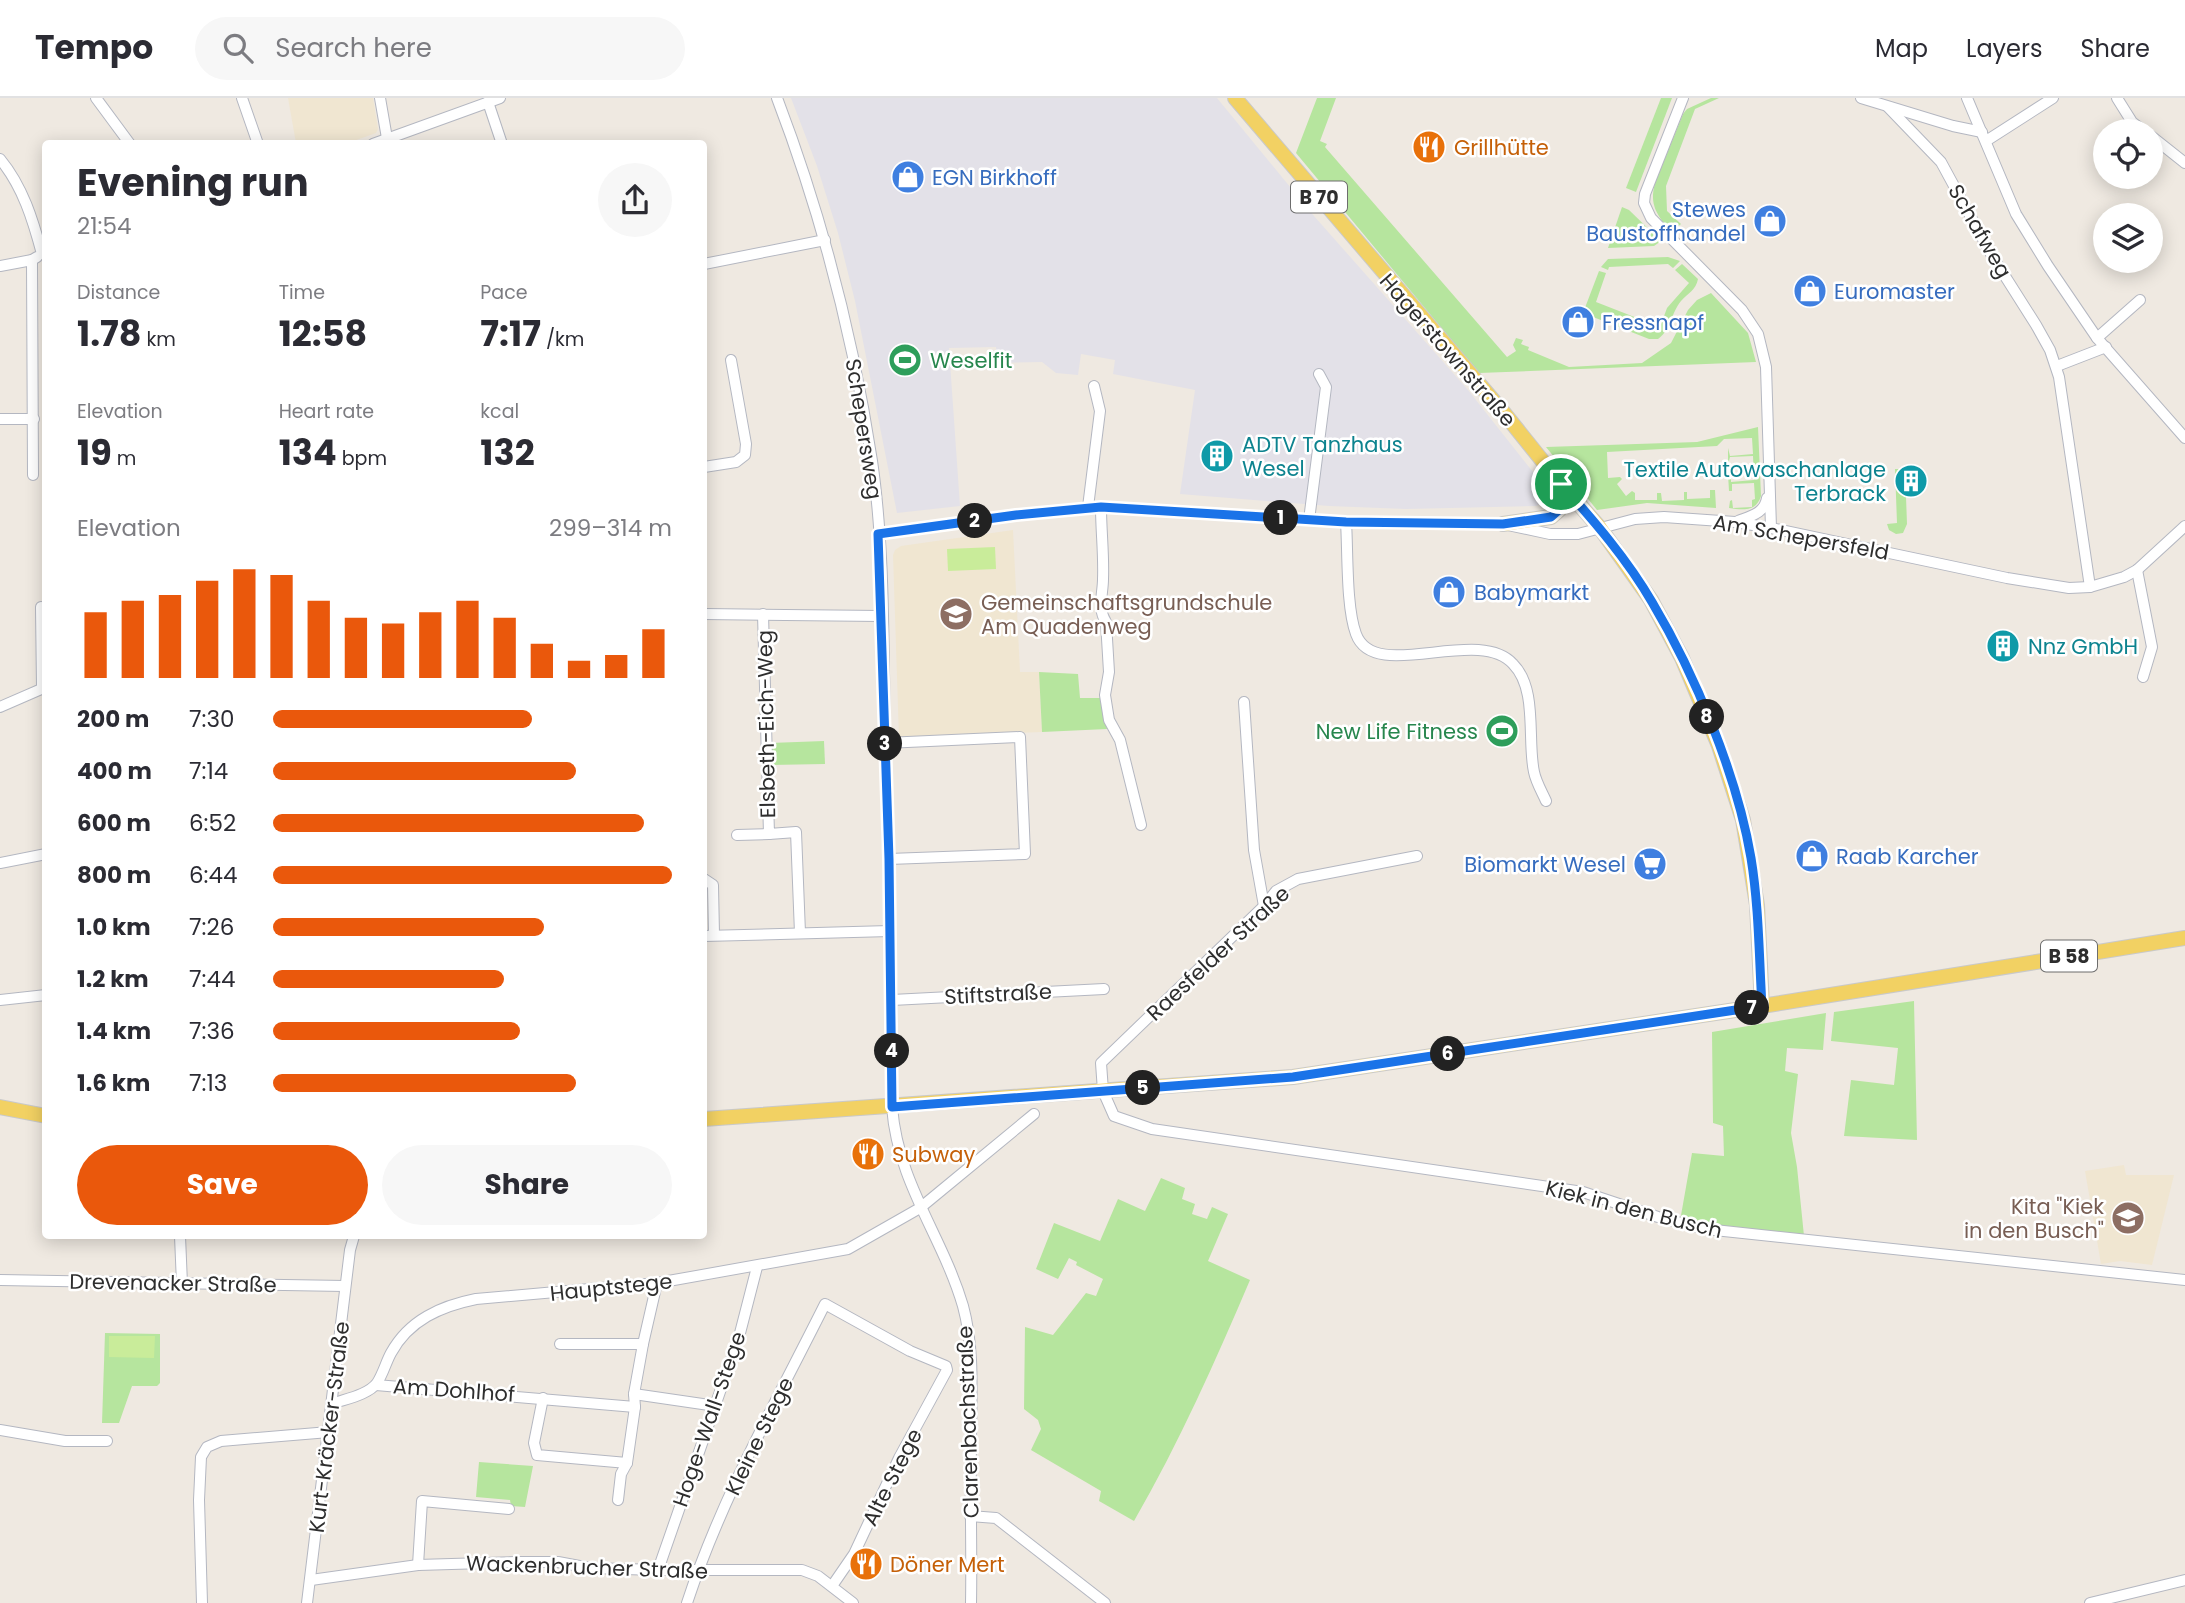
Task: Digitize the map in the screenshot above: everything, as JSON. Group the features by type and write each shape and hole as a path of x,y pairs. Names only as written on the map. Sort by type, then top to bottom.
{"main road":[{"name":"Hagerstownstraße","path":"1235,98 1600,528 1651,600 1682,658 1719,746 1743,820 1757,905 1762,1006"},
{"path":"1503,524 1551,517 1560,509 1561,484"},
{"name":"B 58","path":"1762,1006 2185,938"},
{"path":"707,1119 1293,1077 1762,1006"},
{"path":"0,1107 42,1115"}],"street":[{"path":"96,98 127,140"},
{"path":"243,98 257,140"},
{"path":"380,98 387,140"},
{"path":"390,140 500,98"},
{"name":"Schepersweg","path":"777,98 801,162 845,316 872,462 878,534 889,859 892,1107"},
{"path":"1691,98 1681,103 1645,194 1644,203 1651,218 1742,310 1758,334 1766,367 1771,528"},
{"name":"Schafweg","path":"1861,98 1984,136"},
{"path":"1967,98 2016,214 2097,338 2185,438"},
{"path":"1984,136 2053,98"},
{"path":"2117,98 2130,119"},
{"path":"488,102 501,140"},
{"name":"Schafweg","path":"1888,107 1941,162 1991,254 2036,325 2058,372 2090,587"},
{"path":"2163,146 2185,163"},
{"path":"0,159 26,202 40,255 33,475"},
{"path":"707,263 825,240"},
{"path":"0,266 40,255"},
{"path":"2097,338 2140,300"},
{"path":"2058,372 2106,348"},
{"path":"707,467 736,462 745,455 746,444 732,360"},
{"path":"1309,520 1326,387 1319,374"},
{"path":"1088,507 1100,411 1094,386"},
{"path":"0,419 34,419"},
{"path":"1735,522 1763,509 1767,504 1769,485"},
{"name":"Am Schepersfeld","path":"878,534 1088,507 1346,522 1503,524 1550,534 1578,534 1635,519 1664,517 1735,522 2055,587 2090,587 2124,577 2137,570 2185,526"},
{"path":"1101,507 1103,582 1100,595 1102,616 1106,622 1109,672 1105,695 1109,720 1120,740 1141,825"},
{"path":"1346,522 1352,617 1362,645 1371,652 1389,655 1481,649 1499,653 1513,663 1522,677 1529,703 1534,774 1546,802"},
{"path":"2137,570 2152,647 2143,677"},
{"path":"41,607 42,634"},
{"path":"707,614 881,616"},
{"name":"Elsbeth-Eich-Weg","path":"763,614 769,834"},
{"path":"0,707 42,688"},
{"path":"1244,702 1254,850 1264,906"},
{"path":"885,743 1020,737 1025,854 889,859"},
{"name":"Elsbeth-Eich-Weg","path":"737,835 796,832 800,933"},
{"path":"0,863 42,855"},
{"name":"Raesfelder Straße","path":"1104,1091 1101,1063 1264,906 1276,891 1298,879 1417,856"},
{"path":"707,882 713,885 709,936 890,931"},
{"name":"Stiftstraße","path":"892,1000 1104,989"},
{"path":"0,1000 42,995"},
{"name":"Kiek in den Busch","path":"1104,1091 1114,1116 1152,1129 1583,1192 1658,1217 1705,1229 2185,1280"},
{"name":"Clarenbachstraße","path":"892,1107 894,1133 901,1161 953,1277 963,1308 968,1337 971,1362 971,1603"},
{"path":"920,1208 1034,1114"},
{"name":"Hauptstege","path":"376,1385 393,1350 409,1327 451,1304 476,1299 657,1283 848,1249 920,1208"},
{"path":"180,1239 182,1284"},
{"name":"Kurt-Kräcker-Straße","path":"307,1603 351,1239"},
{"name":"Hoge-Wall-Stege","path":"658,1570 739,1337 757,1267"},
{"name":"Drevenacker Straße","path":"0,1280 345,1286"},
{"path":"618,1500 621,1474 627,1463 635,1407 634,1394 657,1283"},
{"name":"Kleine Stege","path":"687,1603 697,1570 741,1470 825,1304 910,1351 946,1366"},
{"path":"561,1344 643,1344"},
{"name":"Alte Stege","path":"832,1586 854,1554 899,1458 946,1376 946,1366"},
{"path":"332,1404 376,1385"},
{"name":"Am Dohlhof","path":"376,1385 635,1407"},
{"path":"634,1394 716,1406"},
{"path":"537,1397 534,1443 537,1455 627,1463"},
{"path":"0,1430 65,1441 107,1441"},
{"path":"202,1603 199,1500 201,1457 207,1447 232,1440 329,1432"},
{"path":"418,1564 422,1502 509,1509"},
{"path":"970,1516 996,1518 1105,1603"},
{"name":"Wackenbrucher Straße","path":"311,1580 418,1564 544,1562 590,1568 802,1570 818,1576 853,1603"},
{"path":"2090,1603 2185,1580"}],"shaded area":[{"path":"288,98 373,98 378,129 376,133 356,140 295,140"},
{"path":"791,98 1217,98 1314,216 1468,390 1548,491 1547,500 1536,506 1406,509 1329,506 1180,494 1195,390 1113,374 1115,360 1081,354 1078,375 1056,373 1042,362 998,363 996,347 949,348 960,506 897,513 855,301 838,233 817,166"},
{"name":"Gemeinschaftsgrundschule Am Quadenweg","path":"1013,530 1020,672 1039,672 1042,732 899,738 893,555 895,550 901,546"},
{"name":"Kita \"Kiek in den Busch\"","path":"2124,1165 2126,1175 2174,1175 2152,1265 2120,1261 2101,1264 2085,1171"}],"green space":[{"path":"1317,98 1336,98 1320,141 1327,144 1325,147 1507,357 1516,351 1513,345 1516,338 1523,340 1521,344 1529,347 1528,350 1569,367 1642,363 1671,343 1688,310 1697,300 1711,293 1748,333 1756,362 1479,373 1296,153"},
{"path":"1661,98 1672,98 1636,192 1626,188"},
{"path":"1711,98 1719,98 1695,109 1666,186 1667,211 1681,224 1671,232 1654,204 1655,183 1683,114 1687,109"},
{"path":"1622,207 1629,210 1661,241 1654,246 1608,248"},
{"path":"1668,257 1680,261 1673,268 1668,264 1609,267 1608,270 1601,267 1608,259"},
{"path":"1682,264 1698,279 1697,283 1681,301 1666,331 1658,339 1649,339 1583,313 1599,271 1606,273 1596,302 1660,327 1667,308 1689,283 1675,270"},
{"path":"1758,427 1761,496 1752,507 1752,500 1755,499 1754,483 1732,484 1732,491 1729,491 1728,474 1731,474 1731,482 1754,480 1753,456 1730,457 1728,465 1728,448 1730,456 1753,454 1752,438 1724,439 1717,446 1607,452 1608,478 1622,479 1617,484 1626,496 1632,491 1635,493 1635,500 1657,500 1657,493 1661,493 1662,501 1684,500 1684,492 1687,492 1687,499 1710,498 1710,490 1715,490 1716,508 1647,503 1597,510 1546,447 1697,442"},
{"path":"1895,469 1905,469 1907,524 1903,533 1896,534 1889,530 1887,524 1897,523"},
{"path":"1732,500 1733,508 1752,507 1744,509 1729,508"},
{"path":"995,547 996,569 948,571 947,549"},
{"path":"1039,672 1078,674 1080,698 1100,698 1107,729 1042,732"},
{"path":"824,741 825,764 770,765 770,743"},
{"path":"1914,1001 1917,1140 1844,1136 1851,1080 1894,1085 1898,1048 1831,1041 1834,1012"},
{"path":"1826,1013 1823,1050 1787,1048 1785,1071 1798,1074 1791,1133 1804,1236 1680,1221 1692,1153 1724,1156 1723,1126 1713,1123 1712,1032"},
{"path":"1161,1178 1185,1188 1182,1199 1195,1204 1192,1214 1207,1219 1212,1207 1228,1214 1208,1261 1250,1280 1196,1402 1134,1521 1099,1501 1101,1491 1031,1450 1041,1429 1038,1420 1024,1409 1025,1327 1053,1335 1086,1293 1096,1296 1103,1279 1076,1265 1077,1262 1069,1258 1058,1279 1036,1269 1054,1223 1100,1241 1118,1199 1145,1211"},
{"path":"105,1333 160,1334 160,1383 157,1386 132,1386 119,1423 102,1423"},
{"path":"109,1336 155,1336 154,1358 109,1357"},
{"path":"479,1462 533,1466 525,1507 511,1506 510,1500 476,1497"}],"place":[{"name":"Grillhütte","path":"1429,147"},
{"name":"EGN Birkhoff","path":"908,177"},
{"name":"Stewes Baustoffhandel","path":"1770,221"},
{"name":"Euromaster","path":"1810,291"},
{"name":"Fressnapf","path":"1578,322"},
{"name":"Weselfit","path":"905,360"},
{"name":"ADTV Tanzhaus Wesel","path":"1217,456"},
{"name":"Textile Autowaschanlage Terbrack","path":"1911,481"},
{"name":"Babymarkt","path":"1449,592"},
{"name":"Gemeinschaftsgrundschule Am Quadenweg","path":"956,614"},
{"name":"Nnz GmbH","path":"2003,646"},
{"name":"New Life Fitness","path":"1502,731"},
{"name":"Raab Karcher","path":"1812,856"},
{"name":"Biomarkt Wesel","path":"1650,864"},
{"name":"Subway","path":"868,1154"},
{"name":"Kita \"Kiek in den Busch\"","path":"2128,1218"},
{"name":"Döner Mert","path":"866,1564"}],"route":[{"path":"1561,484 1600,528 1651,600 1682,658 1719,746 1743,820 1750,857 1757,905 1762,1006 1293,1077 892,1107 889,859 878,534 1016,515 1101,507 1346,522 1531,522 1551,517 1560,509 1561,484"}]}
